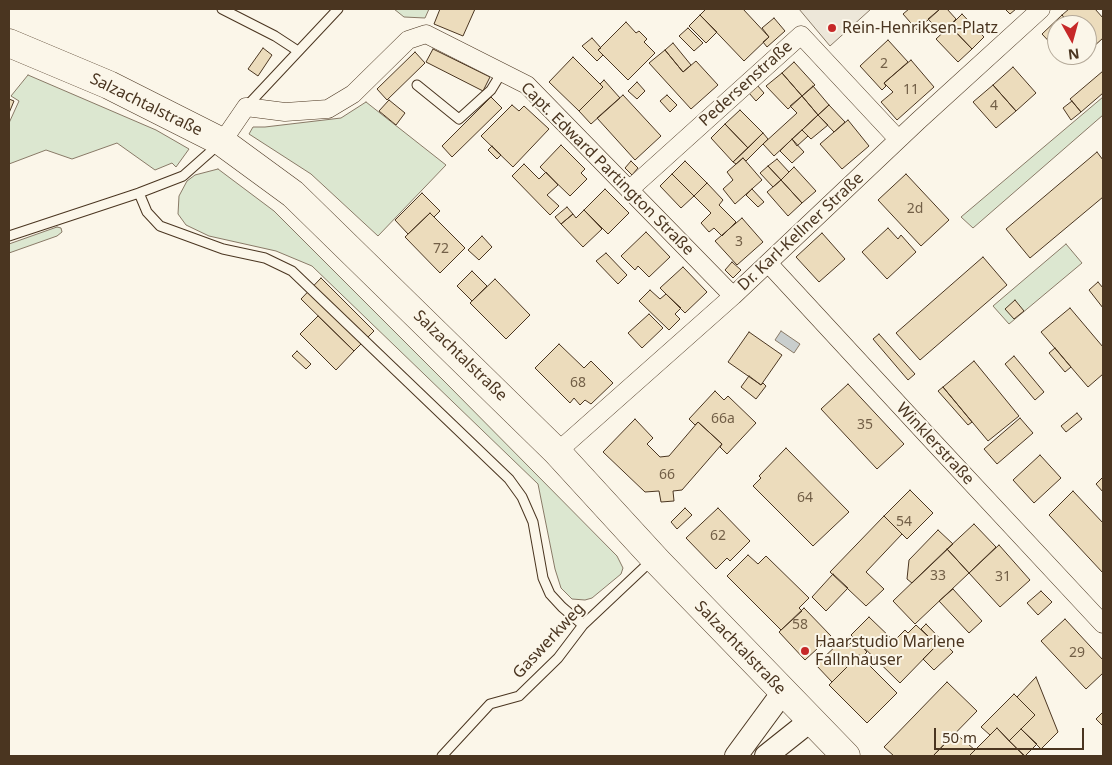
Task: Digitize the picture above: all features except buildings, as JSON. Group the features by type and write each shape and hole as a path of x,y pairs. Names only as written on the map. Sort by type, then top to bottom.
{"main road":[{"name":"Salzachtalstraße","path":"9,43 109,85 222,142 293,194 557,452 654,558 846,756"}],"street":[{"name":"Dr. Karl-Kellner Straße","path":"557,452 733,296 898,139 1041,9"},
{"name":"Capt. Edward Partington Straße","path":"246,107 285,112 328,109 353,94 408,40 426,34 527,84 733,296"},
{"name":"Pedersenstraße","path":"629,190 801,35 898,139"},
{"path":"222,142 246,107"},
{"name":"Winklerstraße","path":"768,263 1103,624"},
{"path":"736,756 782,692"},
{"path":"766,756 810,721"}],"lane":[{"path":"222,9 275,36 298,51"},
{"path":"246,107 338,9"},
{"path":"417,85 459,119 491,90 502,72"},
{"path":"9,236 139,193 183,176 222,142"},
{"path":"139,193 148,212 160,226 223,249 265,258 292,271 509,479 522,496 532,522 543,578 550,594 562,608 582,625"},
{"name":"Gaswerkweg","path":"442,756 490,704 519,696 558,658 582,625 654,558"}],"green space":[{"path":"394,9 429,9 425,18 404,17"},
{"path":"28,75 156,130 189,149 176,167 172,163 155,170 117,143 72,159 46,150 9,164 9,123 19,101 11,96"},
{"path":"1103,97 1103,115 973,228 961,217"},
{"path":"366,102 446,165 378,236 311,174 249,134 253,127 341,118"},
{"path":"218,169 274,211 448,385 617,556 623,568 621,574 592,598 585,600 572,599 561,588 555,569 538,484 312,266 276,251 209,236 186,225 178,214 179,196 187,181 195,175"},
{"path":"57,227 61,228 62,232 57,236 9,253 9,244"},
{"path":"1066,244 1082,263 1009,324 993,306"}],"shaded area":[{"name":"Rein-Henriksen-Platz","path":"799,9 871,9 830,46"},
{"path":"781,331 800,344 794,353 775,340"}],"place":[{"name":"Rein-Henriksen-Platz","path":"832,28"},
{"name":"Haarstudio Marlene Fallnhauser","path":"805,651"}]}
